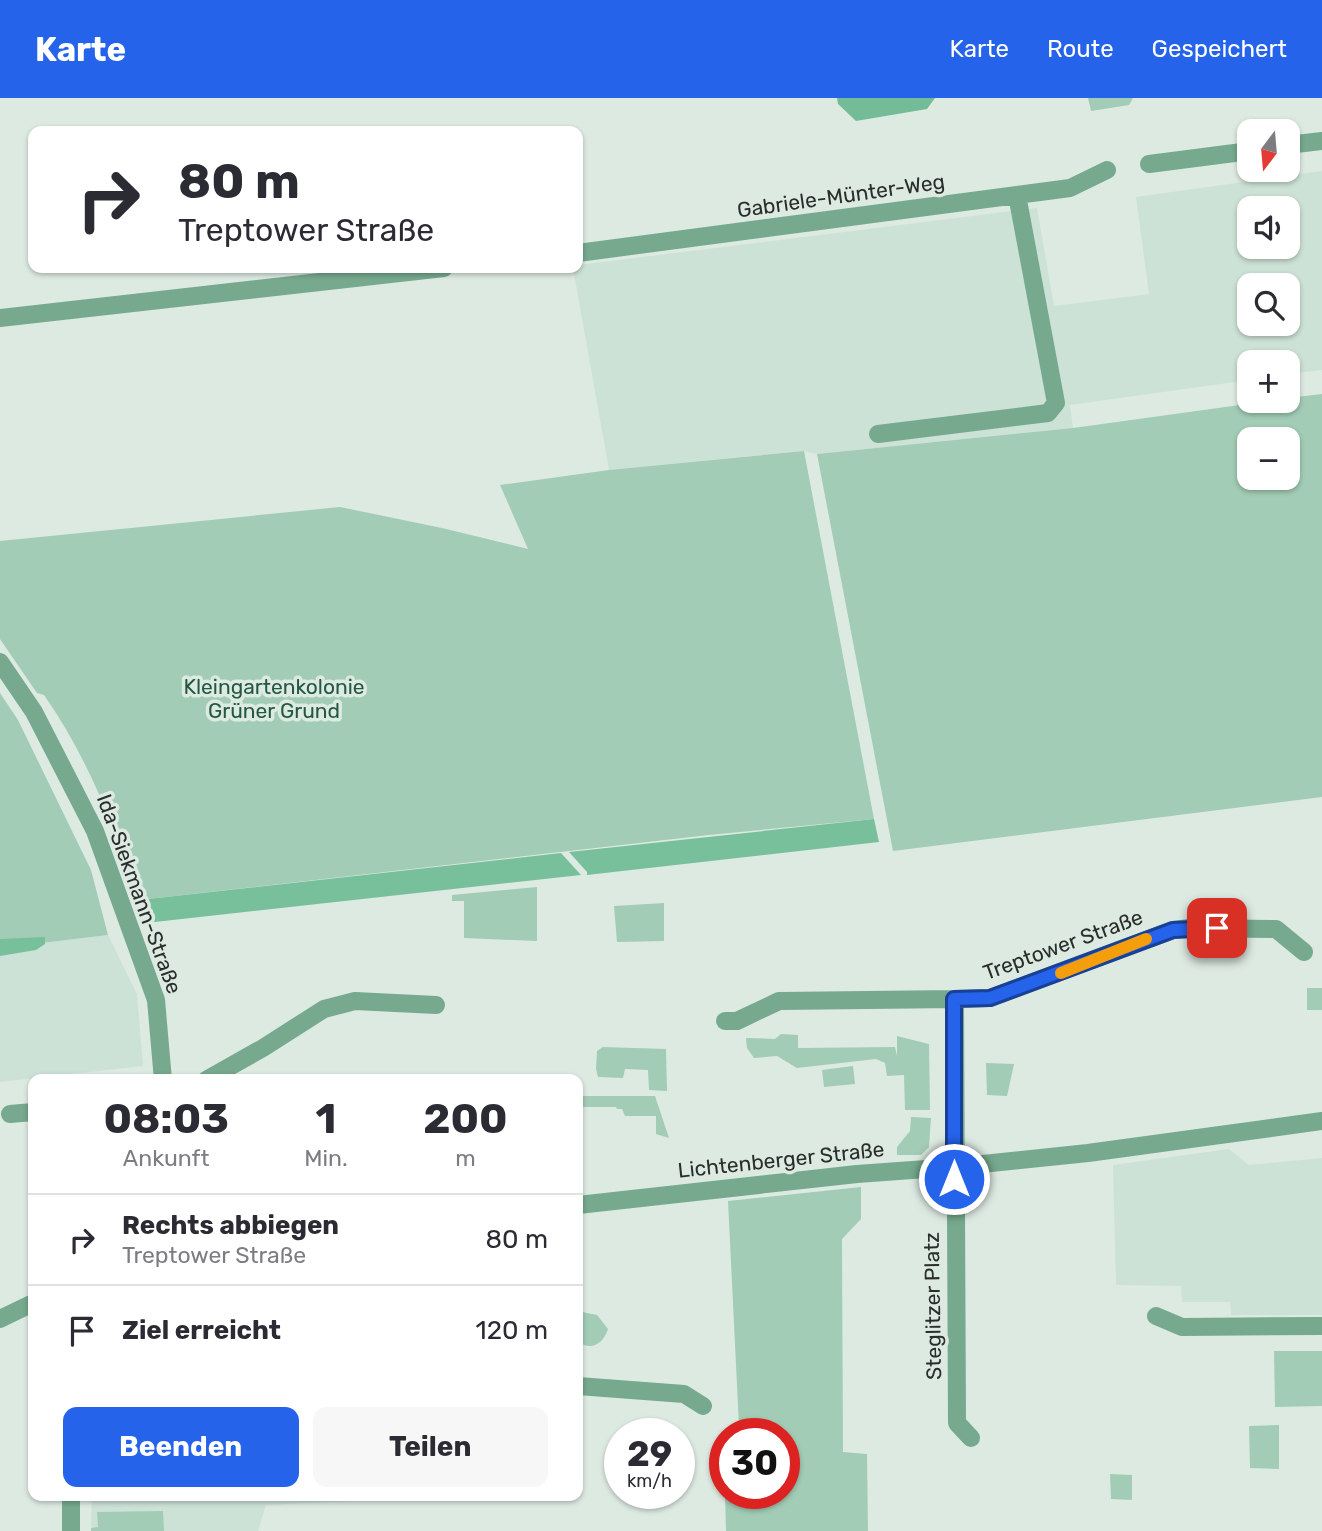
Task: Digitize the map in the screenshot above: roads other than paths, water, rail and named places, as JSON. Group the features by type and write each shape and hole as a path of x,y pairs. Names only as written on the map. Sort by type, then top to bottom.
{"street":[{"path":"1300,144 1322,141"},
{"path":"1149,164 1237,153"},
{"name":"Gabriele-Münter-Weg","path":"583,252 1070,188 1107,170"},
{"path":"878,433 1048,413 1056,403 1017,195"},
{"path":"0,318 400,273"},
{"name":"Ida-Siekmann-Straße","path":"0,662 34,712 96,831 156,1000 162,1074"},
{"name":"Treptower Straße","path":"724,1021 737,1021 779,1001 990,998 1173,930 1276,929 1304,952"},
{"path":"954,999 954,1167"},
{"path":"217,1074 324,1009 355,1001 436,1005"},
{"path":"10,1114 28,1112"},
{"name":"Lichtenberger Straße","path":"583,1204 857,1174 1088,1153 1322,1121"},
{"name":"Steglitzer Platz","path":"954,1167 957,1423 971,1438"},
{"path":"0,1319 28,1305"},
{"path":"1156,1316 1182,1326 1322,1326"},
{"path":"583,1386 684,1394 703,1406"},
{"path":"71,1501 71,1531"}],"park label":[{"name":"Kleingartenkolonie Grüner Grund","path":"274,699"}]}
